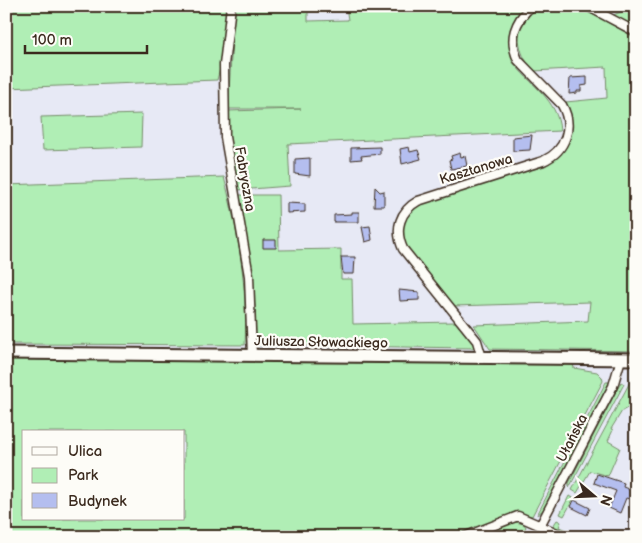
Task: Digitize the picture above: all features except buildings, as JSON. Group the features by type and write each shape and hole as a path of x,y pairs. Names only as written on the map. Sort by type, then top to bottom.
{"street":[{"name":"Fabryczna","path":"231,6 224,65 225,137 249,276 252,356"},
{"name":"Kasztanowa","path":"482,358 477,341 403,248 399,238 398,227 404,212 423,198 543,162 560,150 567,136 567,113 562,104 518,60 513,48 513,36 516,26 522,15 531,6"},
{"path":"587,6 636,32"},
{"name":"Juliusza Słowackiego","path":"6,354 636,360"},
{"name":"Ułańska","path":"540,526 613,386 621,359"},
{"path":"464,537 518,516 566,537"}],"green space":[{"path":"6,6 227,6 223,56 217,80 6,88"},
{"path":"234,6 308,6 308,21 348,20 346,6 527,6 521,12 512,32 512,61 549,101 558,120 560,131 288,144 290,186 238,190 228,144 227,111 301,109 228,109"},
{"path":"541,6 577,6 636,38 636,351 490,349 474,325 588,321 590,302 453,306 408,249 401,234 405,219 420,202 545,166 566,146 569,138 572,121 566,102 607,98 606,67 534,71 529,66 520,44 520,29 523,21 529,14"},
{"path":"636,6 636,29 613,15"},
{"path":"142,114 141,147 43,150 41,117"},
{"path":"224,177 234,218 241,260 245,302 245,345 6,344 6,185"},
{"path":"240,195 278,195 279,250 341,249 341,279 352,279 353,324 455,322 472,340 474,348 256,345 255,306 238,199"},
{"path":"6,359 573,364 574,368 597,372 603,381 532,516 516,512 493,523 453,537 6,537"},
{"path":"636,371 636,403 622,411 611,429 613,430 608,441 620,448 608,476 590,471 577,493 572,490"},
{"path":"606,382 609,382 608,385 543,510 537,515"},
{"path":"621,382 624,384 569,488 569,483"},
{"path":"569,496 574,498 564,516 560,514"},
{"path":"557,520 561,522 559,527 583,537 563,533 553,526"},
{"path":"511,521 524,524 526,527 521,537 475,537"}]}
